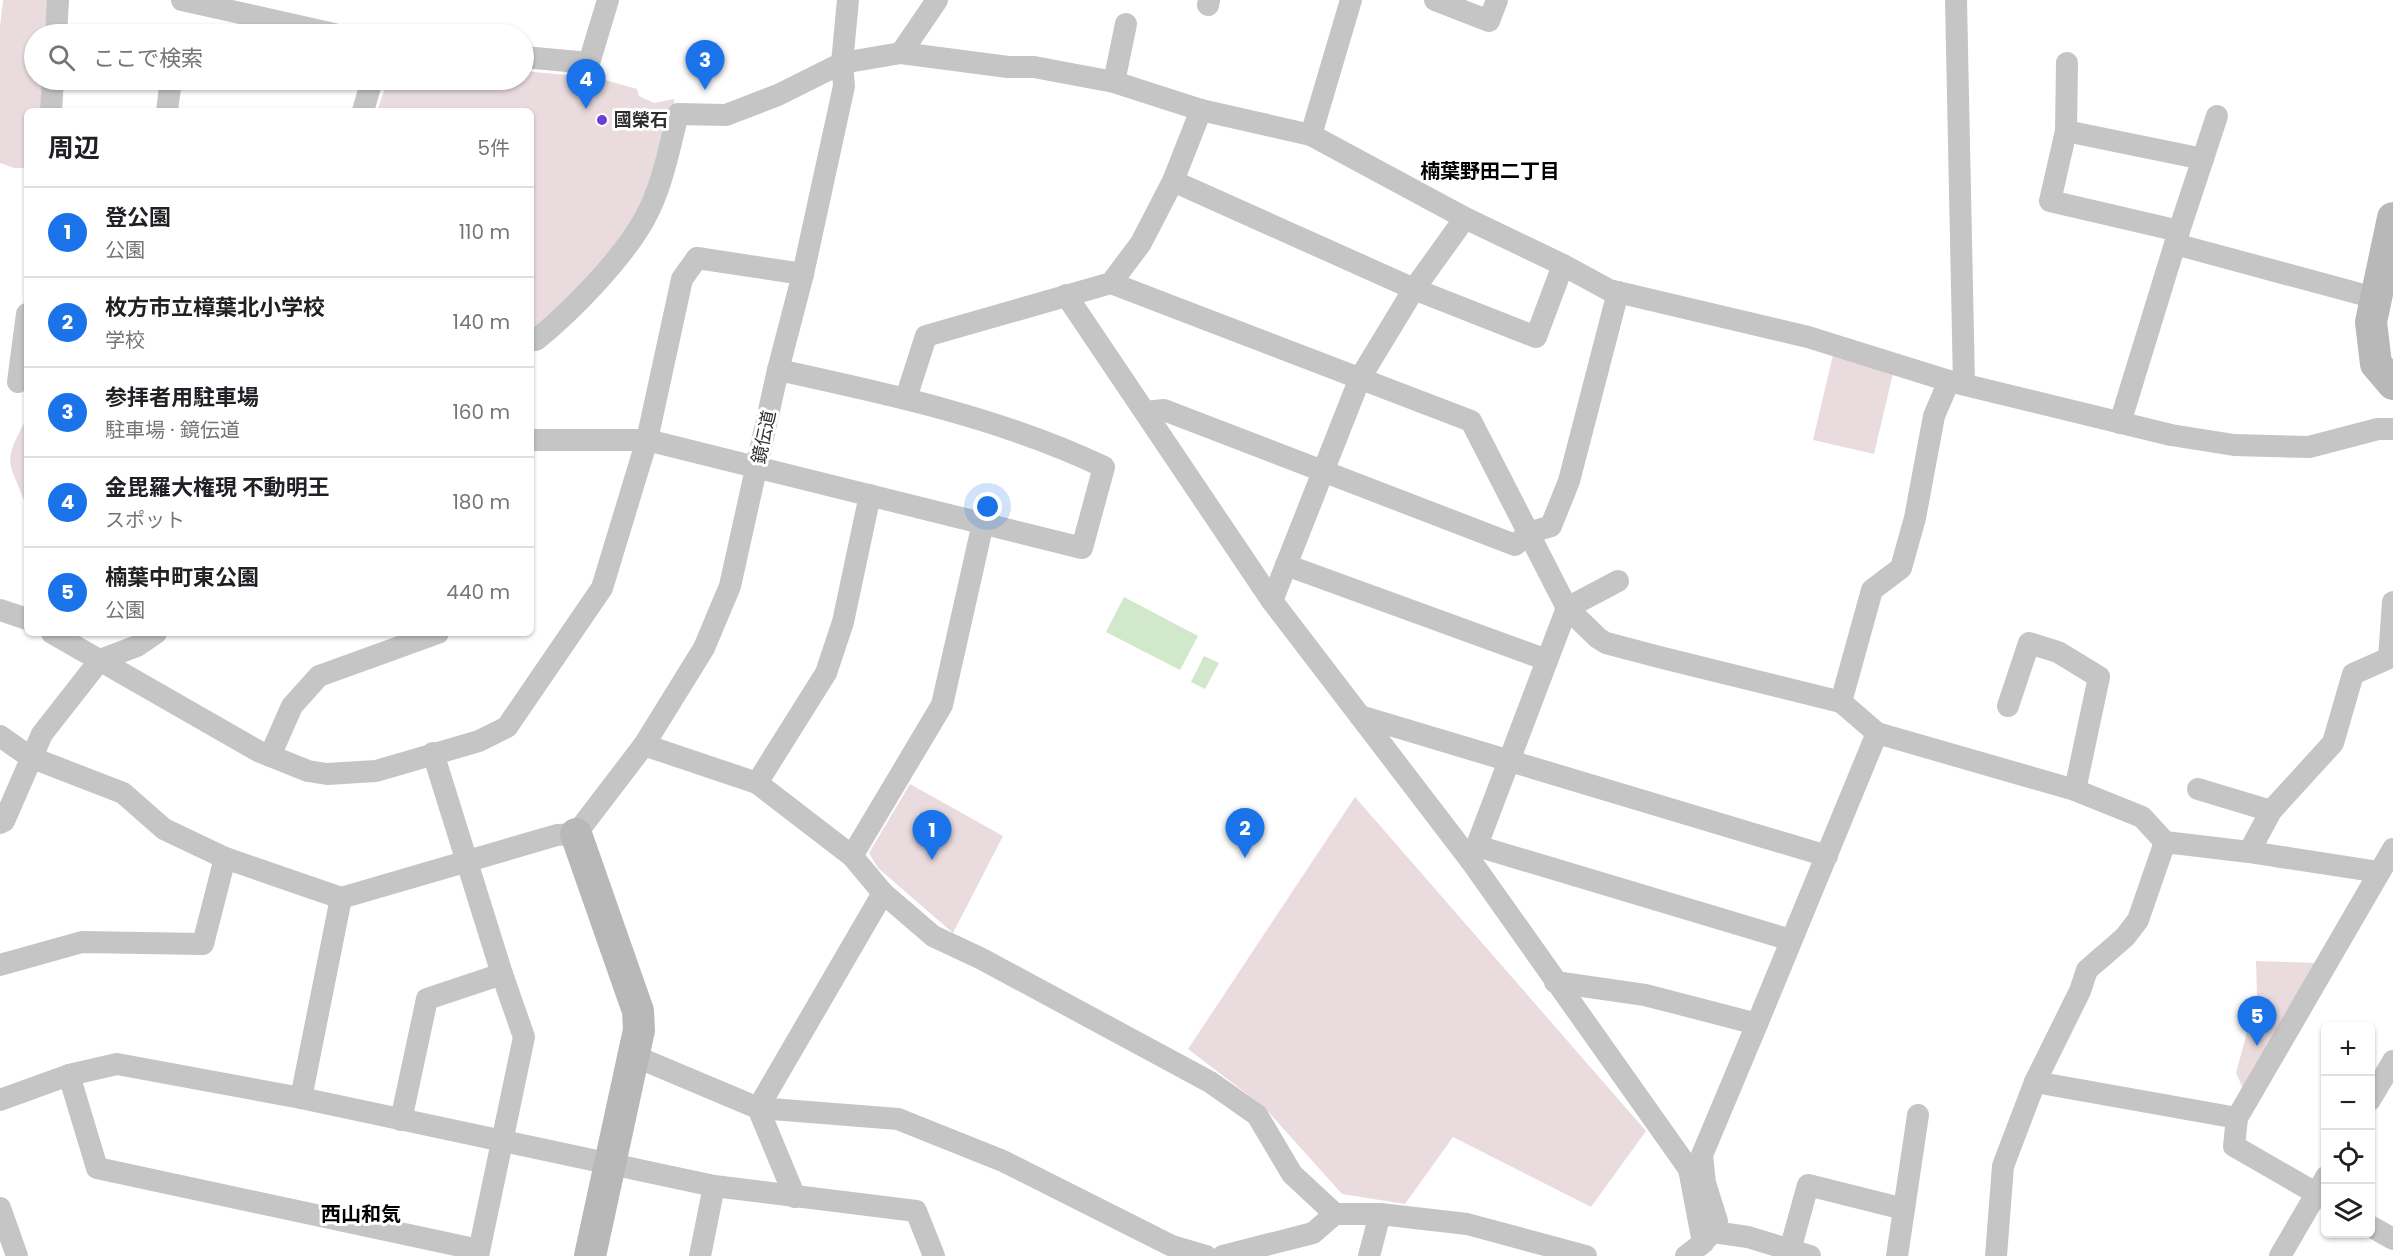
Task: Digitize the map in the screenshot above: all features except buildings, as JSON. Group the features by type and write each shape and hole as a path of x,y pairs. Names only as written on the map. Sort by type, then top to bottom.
{"street":[{"path":"57,24 58,0"},
{"path":"182,0 261,24"},
{"path":"534,58 589,63 608,0"},
{"name":"鏡伝道","path":"576,834 644,745 704,648 726,596 758,467 778,370 803,274 844,86 842,63 848,0"},
{"path":"901,53 937,0"},
{"path":"1311,135 1351,0"},
{"path":"1435,0 1489,21 1497,0"},
{"path":"1841,702 1872,590 1901,568 1915,518 1934,416 1957,383 1956,0"},
{"path":"1114,82 1126,24"},
{"path":"536,340 566,316 644,220 657,191 678,114 726,115 778,95 842,63 901,53 1008,67 1034,67 1114,82 1201,110 1311,135 1465,218 1609,290 1808,337 1957,383 2120,423 2234,445 2309,447 2378,429 2393,429"},
{"path":"2067,63 2066,131 2050,201 2375,298"},
{"path":"51,108 52,90"},
{"path":"167,108 170,90"},
{"path":"364,108 369,90"},
{"path":"1112,283 1141,243 1173,181 1201,110"},
{"path":"2120,423 2217,116"},
{"path":"2066,131 2203,159"},
{"path":"1173,181 1414,289 1536,337 1563,265"},
{"path":"1272,601 1360,378 1414,289 1465,218"},
{"path":"2393,218 2371,322 2376,364 2393,384"},
{"path":"57,636 270,756 308,771 327,774 376,771 479,741 507,727 602,588 647,440 682,279 697,258 803,274"},
{"path":"906,398 926,336 1112,283 1471,420 1567,608 1606,643 1841,702 1877,733 2075,790 2142,817 2165,842 2379,872"},
{"path":"1146,412 1164,410 1515,545 1529,533 1551,526 1569,481 1618,292"},
{"path":"1065,296 1146,412 1272,601 1360,716 1474,854 1555,982 1689,1169 1701,1247"},
{"path":"18,382 24,337"},
{"path":"534,440 647,440 1082,548 1104,467 1054,443 906,398 778,370"},
{"path":"757,783 826,673 843,622 870,495"},
{"path":"852,856 942,705 983,524"},
{"path":"1286,565 1547,660"},
{"path":"1474,854 1567,608 1618,581"},
{"path":"2249,852 2271,811 2333,743 2353,674 2389,658 2393,602"},
{"path":"0,610 24,618"},
{"path":"0,823 4,821 42,734 100,660 137,646 152,636"},
{"path":"270,756 291,706 319,676 430,636"},
{"path":"2008,706 2029,643 2058,652 2099,677 2075,790"},
{"path":"1360,716 1827,856"},
{"path":"1701,1247 1717,1221 1705,1183 1702,1155 1877,733"},
{"path":"0,736 30,757 123,793 164,829 225,858 341,898 557,835 576,834 638,1011 639,1030 590,1256"},
{"path":"644,745 757,783 852,856 883,893 933,936 982,959 1210,1082 1257,1115 1292,1174 1335,1214 1380,1215 1467,1224 1586,1256"},
{"path":"69,1075 98,1168 478,1253 524,1037 466,862 433,753"},
{"path":"2198,789 2271,811"},
{"path":"1996,1256 2003,1166 2035,1082 2080,991 2087,970 2126,937 2138,920 2165,842"},
{"path":"2321,1190 2234,1146 2237,1118 2393,849"},
{"path":"1474,854 1791,940"},
{"path":"0,965 82,942 203,944 225,858"},
{"path":"758,1108 883,893"},
{"path":"301,1098 341,898"},
{"path":"401,1120 427,999 502,974"},
{"path":"1555,982 1645,995 1757,1024"},
{"path":"632,1055 758,1108 898,1119 1003,1161 1172,1246 1222,1256 1313,1233 1335,1214"},
{"path":"2375,1092 2393,1061"},
{"path":"0,1100 69,1075 117,1064 301,1098 714,1186 916,1211 934,1256"},
{"path":"2035,1082 2237,1118"},
{"path":"758,1108 795,1197"},
{"path":"1897,1256 1918,1116"},
{"path":"1701,1247 1748,1238 1800,1253 1808,1185 1904,1209"},
{"path":"700,1256 714,1186"},
{"path":"2280,1256 2321,1192"},
{"path":"0,1208 17,1256"},
{"path":"1369,1256 1380,1215"},
{"path":"2375,1229 2393,1239"}],"shaded area":[{"path":"3,0 53,0 51,24 24,24 24,90 45,90 43,108 24,108 24,168 14,168 0,163 0,26"},
{"path":"534,72 598,78 637,89 639,96 654,103 674,99 675,117 640,218 562,312 534,335 534,108 378,108 384,90 534,90"},
{"path":"1833,355 1894,369 1874,454 1813,440"},
{"path":"24,424 24,501 10,463 13,446"},
{"path":"1124,597 1198,636 1180,670 1106,632"},
{"path":"1204,656 1219,663 1205,689 1191,682"},
{"path":"910,784 1003,836 953,933 878,868 869,853"},
{"path":"1355,797 1646,1131 1591,1207 1453,1137 1405,1204 1342,1194 1264,1107 1188,1049"},
{"path":"2256,961 2318,963 2245,1093 2236,1073 2257,996"}],"place":[{"name":"参拝者用駐車場","path":"705,90"},
{"name":"金毘羅大権現 不動明王","path":"586,109"},
{"name":"國榮石","path":"602,120"},
{"name":"枚方市立樟葉北小学校","path":"1245,858"},
{"name":"登公園","path":"932,860"},
{"name":"楠葉中町東公園","path":"2257,1046"}],"district":[{"name":"楠葉野田二丁目","path":"1490,171"},
{"name":"西山和気","path":"361,1214"}]}
